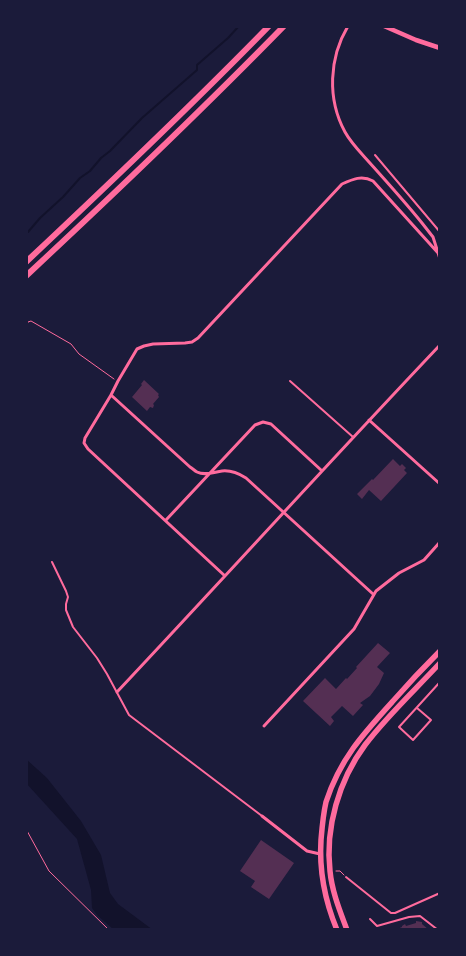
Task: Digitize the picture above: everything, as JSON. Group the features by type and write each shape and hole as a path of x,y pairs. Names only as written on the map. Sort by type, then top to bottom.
{"highway":[{"path":"26,262 130,164 269,26"},
{"path":"26,276 137,172 236,76 284,26"}],"main road":[{"path":"337,930 329,908 321,875 320,854 326,804 338,771 360,737 440,651"},
{"path":"347,930 337,906 330,871 332,818 340,790 357,757 377,730 440,663"}],"street":[{"path":"348,26 342,37 335,59 332,85 335,109 346,133 433,237 440,259"},
{"path":"384,26 440,48"},
{"path":"225,576 88,449 84,443 84,438 137,350 153,344 185,343 192,342 198,338 342,184 352,179 362,177 373,181 439,254"},
{"path":"116,692 321,470 440,345"},
{"path":"111,395 198,473 210,474 233,471 246,478 373,594"},
{"path":"369,420 440,484"},
{"path":"166,520 254,425 263,422 271,424 321,470"},
{"path":"264,726 354,630 373,594 399,573 424,560 440,542"},
{"path":"262,816 307,851 320,854"}],"lane":[{"path":"375,155 440,232"},
{"path":"290,381 353,437"},
{"path":"52,562 68,597 66,610 73,627 97,658 129,715 262,816"},
{"path":"417,708 431,720 413,740 399,727 440,682"},
{"path":"346,877 391,912 395,913 440,893"},
{"path":"370,919 377,926 409,917 420,916 438,930"}],"path":[{"path":"26,326 31,321 71,344 80,354 118,381"},
{"path":"26,829 48,871 109,930"},
{"path":"330,871 340,872 346,877"}],"shaded area":[{"path":"26,759 47,778 81,821 101,855 110,893 118,904 153,930 114,930 97,915 92,908 91,890 77,839 26,783"}],"building":[{"path":"144,380 159,394 159,397 153,404 153,408 150,407 147,411 132,397"},
{"path":"393,459 400,466 402,464 406,468 404,470 407,473 381,501 369,490 362,499 357,494"},
{"path":"378,643 390,653 377,667 384,673 379,684 370,696 360,703 363,705 353,716 342,706 331,717 334,721 330,726 303,701 325,678 336,689"},
{"path":"261,840 294,863 269,899 251,887 255,881 240,871"},
{"path":"416,921 422,922 429,930 395,930 405,924 406,926 416,923"}],"waterway":[{"path":"28,232 80,178 90,171 142,118 197,70 197,65 239,26"}]}
